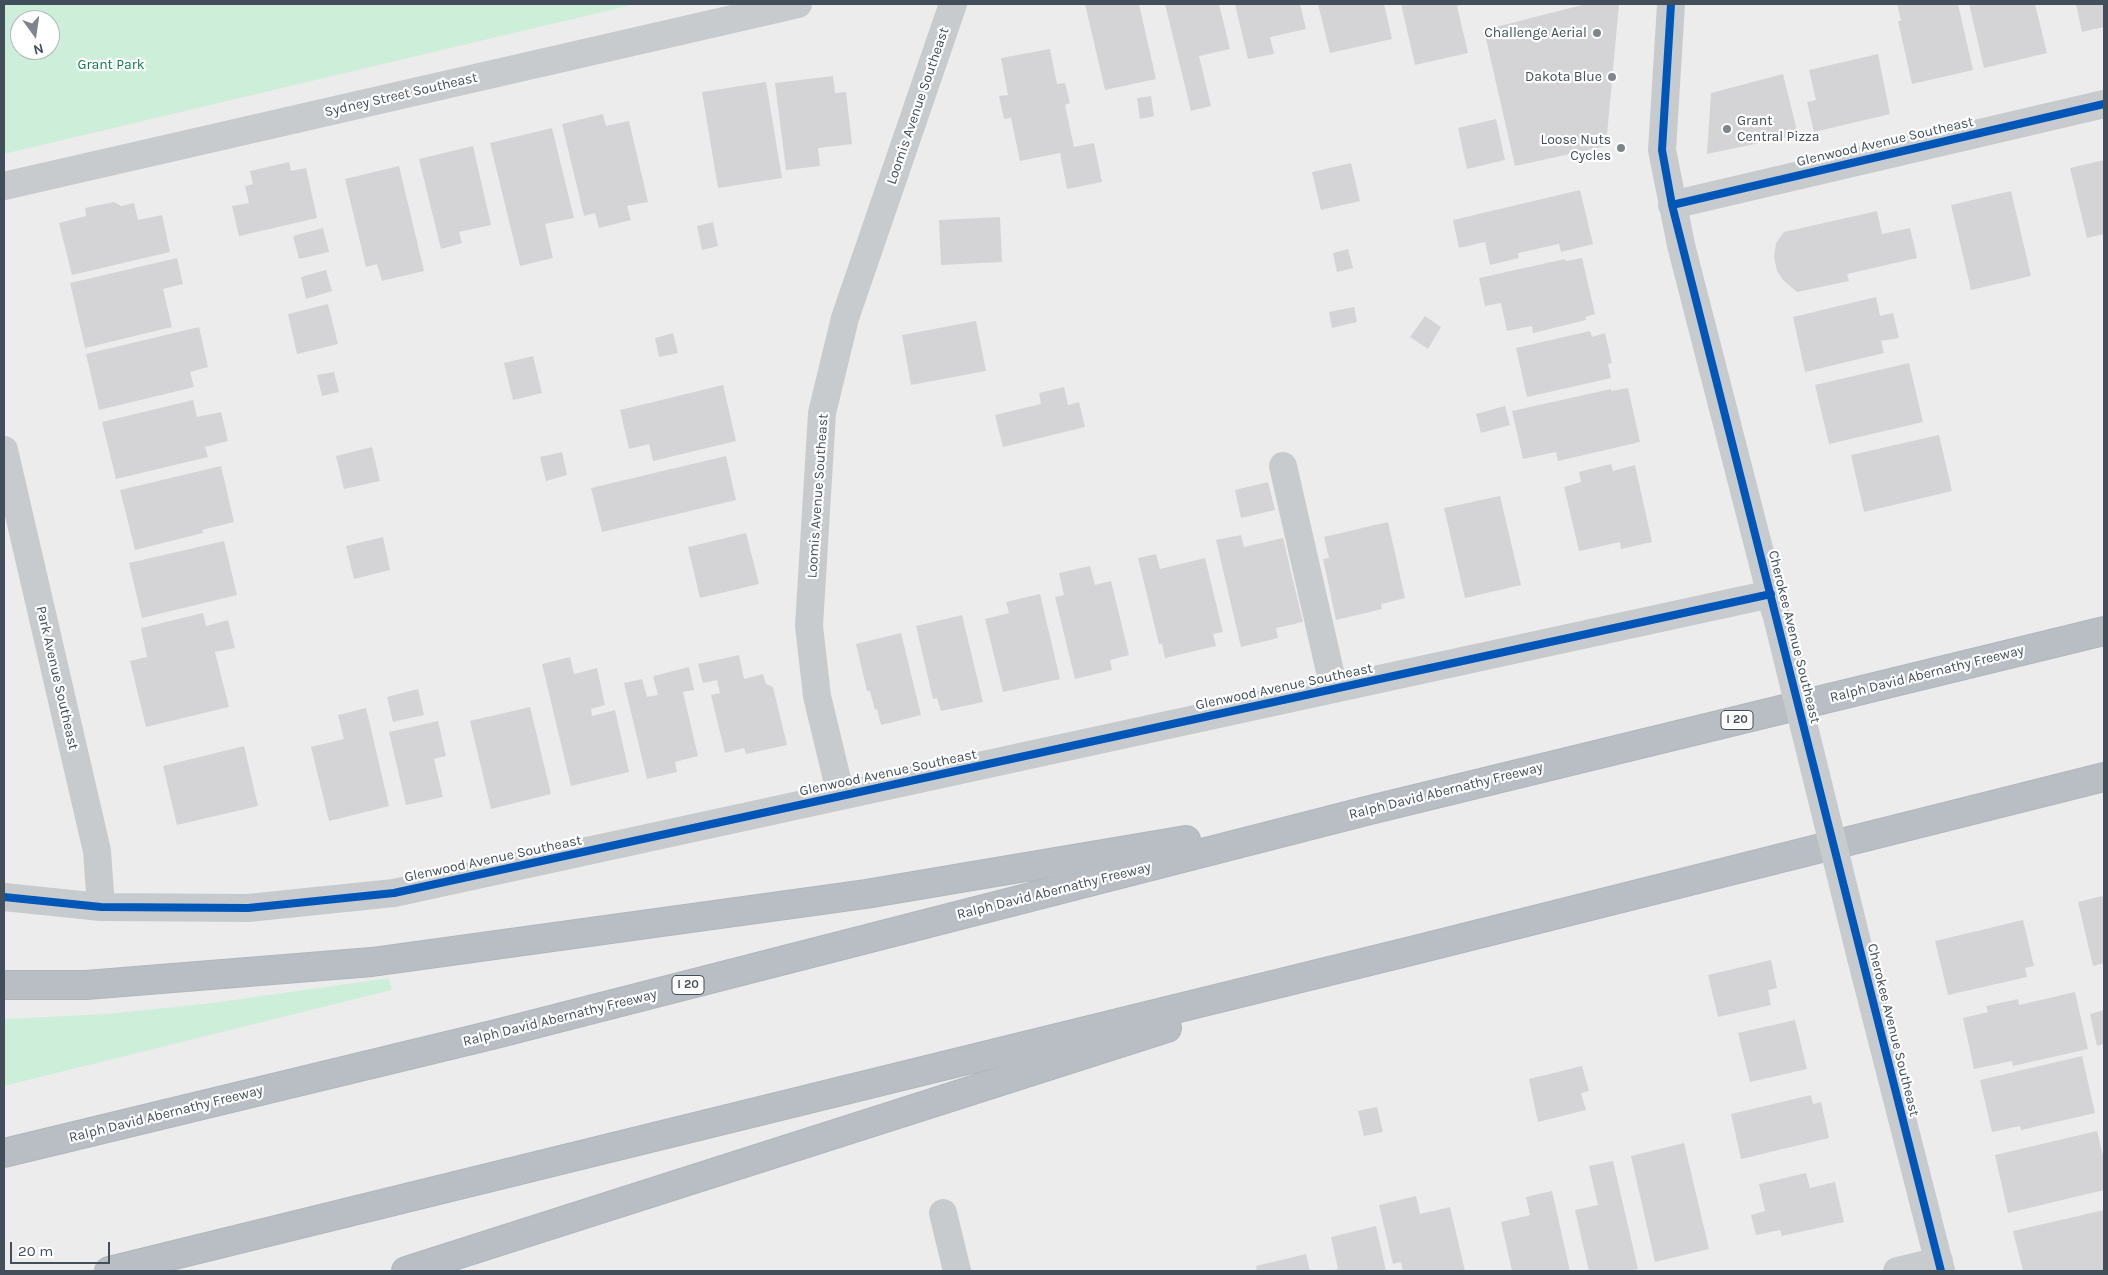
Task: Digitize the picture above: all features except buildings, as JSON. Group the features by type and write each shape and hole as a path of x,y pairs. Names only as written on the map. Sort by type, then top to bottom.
{"highway":[{"name":"Ralph David Abernathy Freeway","path":"4,1153 492,1035 1370,810 2104,631"},
{"path":"109,1271 1419,949 2104,777"},
{"path":"4,985 86,985 382,961 866,894 1370,810"},
{"path":"406,1271 886,1116 1419,949"}],"street":[{"name":"Sydney Street Southeast","path":"4,186 798,4"},
{"name":"Loomis Avenue Southeast","path":"841,796 817,696 809,626 822,413 845,318 953,4"},
{"name":"Cherokee Avenue Southeast","path":"1671,4 1662,150 1672,205 1940,1266"},
{"name":"Glenwood Avenue Southeast","path":"1672,205 2104,104"},
{"name":"Park Avenue Southeast","path":"4,450 97,851 101,907"},
{"path":"1283,466 1334,689"},
{"name":"Glenwood Avenue Southeast","path":"4,897 101,907 248,908 394,893 1334,689 1774,605"},
{"path":"943,1213 958,1271"},
{"path":"1897,1271 1940,1266"}],"green space":[{"name":"Grant Park","path":"4,4 636,4 4,154"},
{"path":"389,978 392,990 4,1086 4,1019 107,1014 212,1003"}],"cycle path":[{"path":"1671,4 1662,150 1672,205 1941,1271"},
{"path":"1672,205 2104,104"},
{"path":"4,897 101,907 248,908 394,893 1771,594"}],"place":[{"name":"Challenge Aerial","path":"1597,33"},
{"name":"Dakota Blue","path":"1612,77"},
{"name":"Grant Central Pizza","path":"1727,129"},
{"name":"Loose Nuts Cycles","path":"1621,148"}]}
